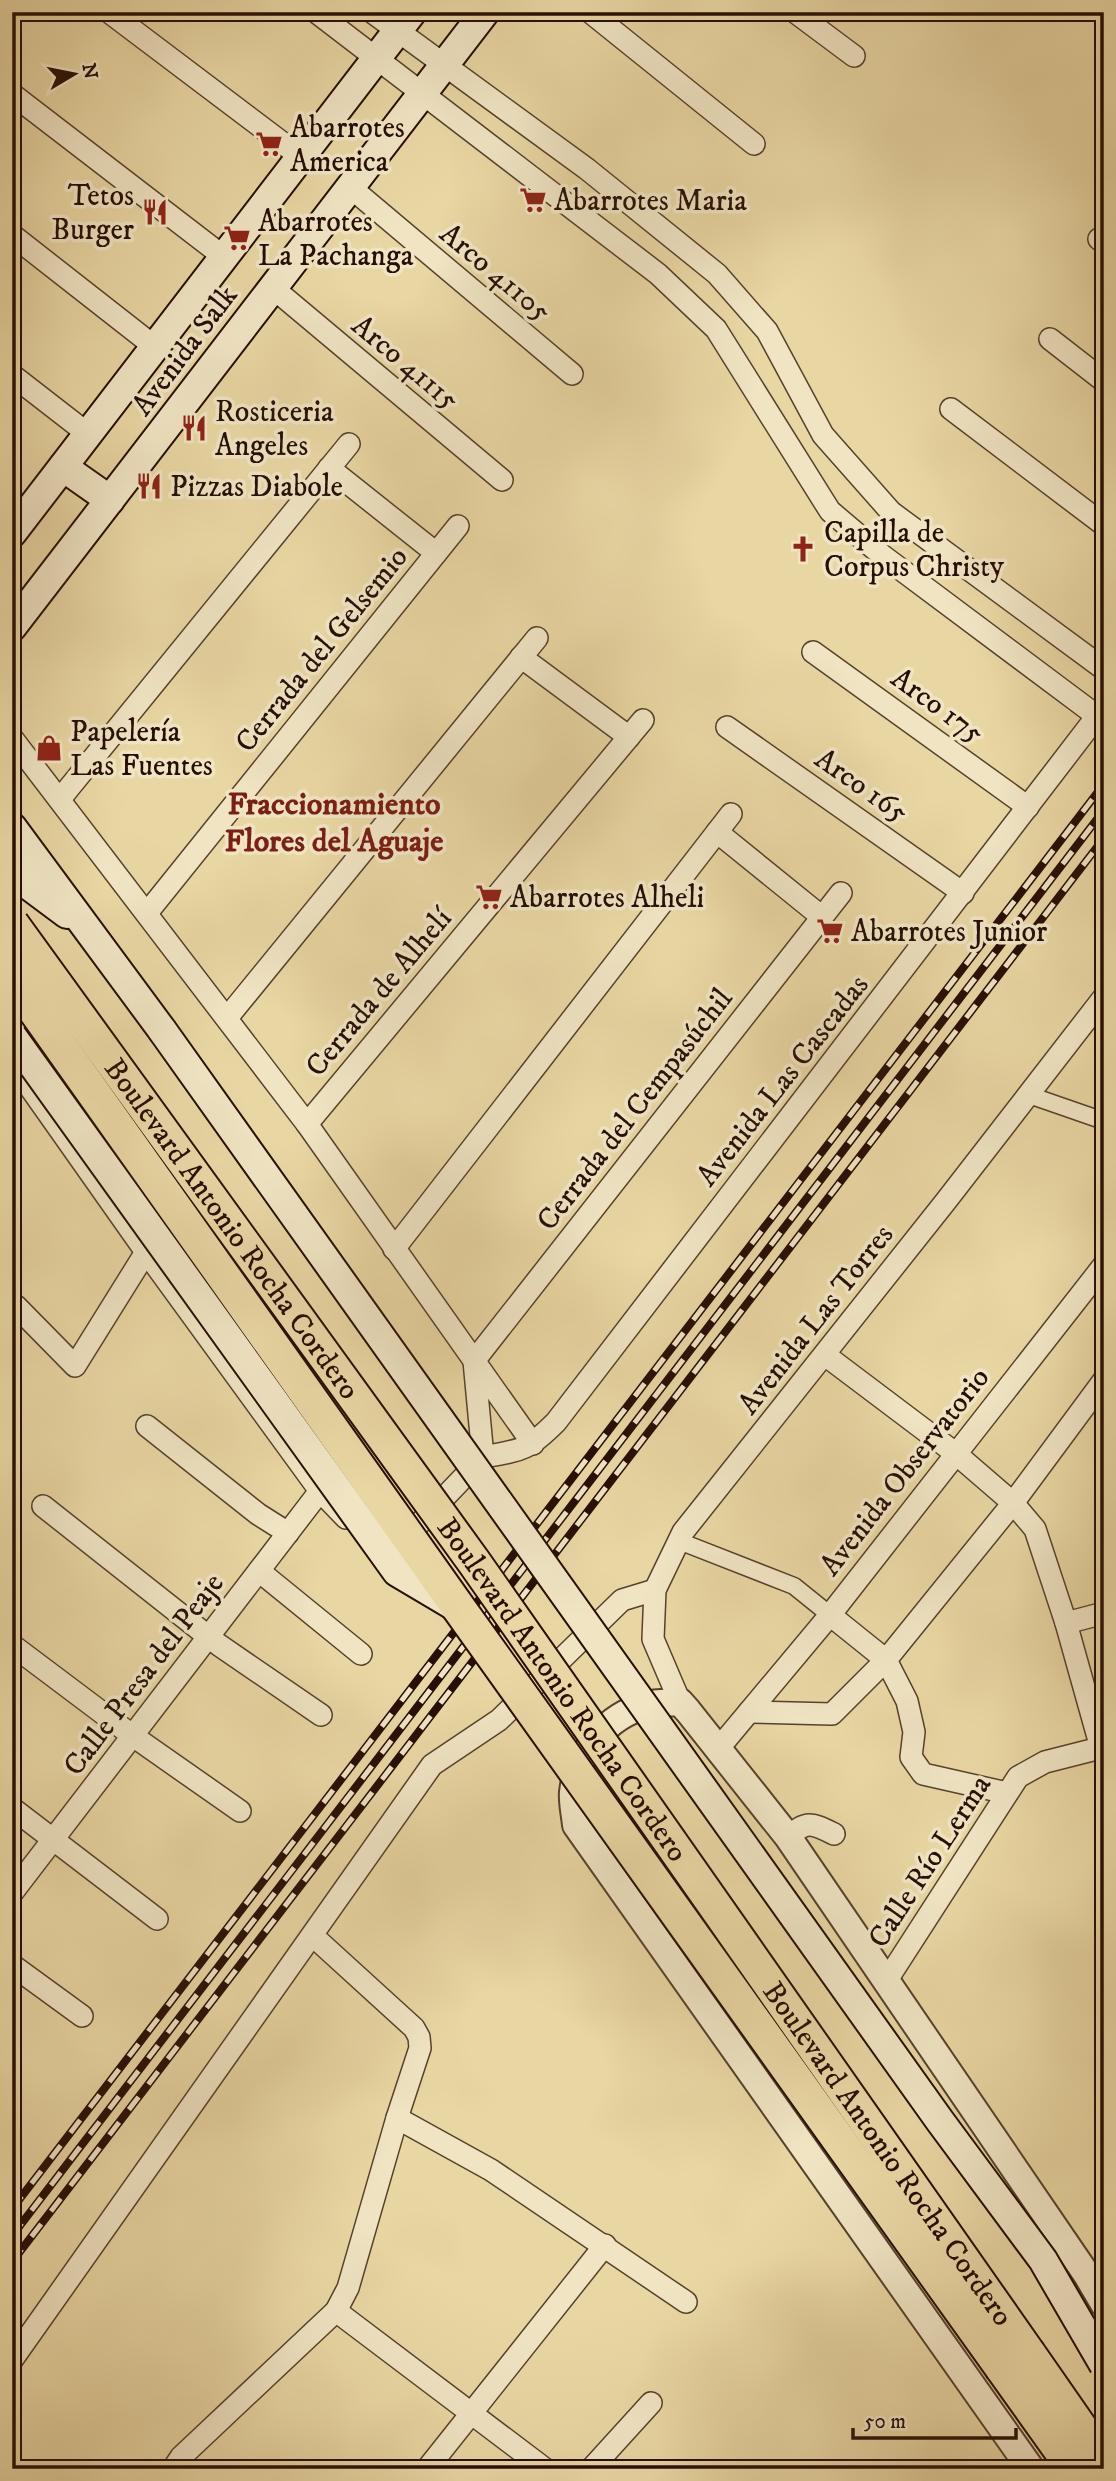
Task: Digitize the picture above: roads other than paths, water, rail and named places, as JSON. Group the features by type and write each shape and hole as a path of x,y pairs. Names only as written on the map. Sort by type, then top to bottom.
{"highway":[{"name":"Boulevard Antonio Rocha Cordero","path":"12,924 474,1562 1016,2361 1074,2469"},
{"name":"Boulevard Antonio Rocha Cordero","path":"12,978 458,1607 1016,2361 1104,2462"}],"main road":[{"name":"Avenida Salk","path":"12,628 485,12"},
{"name":"Avenida Salk","path":"12,533 404,22"},
{"path":"63,467 110,500"},
{"path":"12,827 162,1030 932,2110 1043,2260 1104,2365"},
{"path":"12,873 89,930"},
{"path":"12,1036 397,1572 458,1607"}],"street":[{"path":"109,12 301,157"},
{"path":"316,12 658,274 716,329 830,511 883,556 1100,711"},
{"path":"372,12 404,22 444,66 587,169 717,274 768,331 823,435 891,512 1104,669"},
{"path":"590,12 754,144"},
{"path":"795,12 855,57"},
{"path":"12,94 224,257"},
{"name":"Arco 41105","path":"350,187 572,374"},
{"path":"12,236 155,347"},
{"name":"Arco 41115","path":"273,288 502,480"},
{"path":"1050,339 1104,381"},
{"path":"12,374 88,434"},
{"path":"950,409 1104,525"},
{"path":"60,799 349,444"},
{"name":"Cerrada del Gelsemio","path":"330,468 436,553"},
{"name":"Cerrada del Gelsemio","path":"147,913 458,526"},
{"path":"227,1018 537,638"},
{"name":"Arco 175","path":"813,652 1028,807"},
{"path":"521,657 629,737"},
{"name":"Avenida Las Cascadas","path":"483,1457 514,1452 533,1444 556,1422 1100,711"},
{"name":"Cerrada de Alhelí","path":"307,1124 643,720"},
{"name":"Arco 165","path":"727,727 963,893"},
{"path":"12,738 307,1124 533,1444"},
{"path":"394,1249 731,814"},
{"path":"718,832 822,917"},
{"name":"Cerrada del Cempasúchil","path":"474,1361 841,893"},
{"name":"Avenida Las Torres","path":"680,1702 653,1639 655,1590 683,1532 825,1355 1104,996"},
{"path":"12,1062 320,1491 356,1529 365,1534 385,1538 408,1532 418,1525 483,1457 474,1361"},
{"path":"1029,1095 1104,1121"},
{"path":"16,1306 75,1366 146,1252"},
{"name":"Avenida Observatorio","path":"719,1749 830,1615 1104,1265"},
{"path":"825,1355 955,1453 1013,1503 1035,1529 1066,1623 1102,1748"},
{"path":"749,1712 832,1714 886,1660 1013,1503 1104,1380"},
{"path":"147,1426 258,1514 288,1533"},
{"name":"Calle Presa del Peaje","path":"12,1893 320,1491"},
{"path":"43,1506 209,1637 321,1715"},
{"path":"679,1541 794,1586 886,1660 907,1701 914,1732 911,1757 923,1774 1007,1793"},
{"path":"259,1571 361,1654"},
{"path":"12,2360 432,1765 499,1720 622,1600 655,1590"},
{"path":"1066,1623 1104,1613"},
{"path":"12,1645 133,1736 240,1811"},
{"path":"1031,2469 576,1825 573,1793 580,1763 596,1736 620,1716 649,1704 680,1702 788,1837 1087,2275 1104,2304"},
{"name":"Calle Río Lerma","path":"886,1983 1018,1777 1045,1762 1102,1748"},
{"path":"12,1808 158,1919"},
{"path":"788,1837 801,1826 811,1824 834,1834"},
{"path":"173,2469 181,2457 336,2311 348,2288 420,2048 419,2037 414,2028 313,1936"},
{"path":"12,1965 82,2016"},
{"path":"397,2118 491,2170 686,2302"},
{"path":"427,2469 605,2245"},
{"path":"336,2311 545,2469"},
{"path":"591,2469 651,2403"}],"railway":[{"path":"12,2209 1104,784"},
{"path":"12,2236 1104,810"},
{"path":"12,2262 1104,838"}],"place":[{"name":"Abarrotes America","path":"269,144"},
{"name":"Abarrotes Maria","path":"533,200"},
{"name":"Tetos Burger","path":"155,212"},
{"name":"Abarrotes La Pachanga","path":"237,238"},
{"name":"Rosticeria Angeles","path":"194,428"},
{"name":"Pizzas Diabole","path":"149,486"},
{"name":"Capilla de Corpus Christy","path":"803,549"},
{"name":"Papelería Las Fuentes","path":"49,748"},
{"name":"Abarrotes Alheli","path":"489,897"},
{"name":"Abarrotes Junior","path":"830,931"}],"district":[{"name":"Fraccionamiento Flores del Aguaje","path":"334,822"}]}
